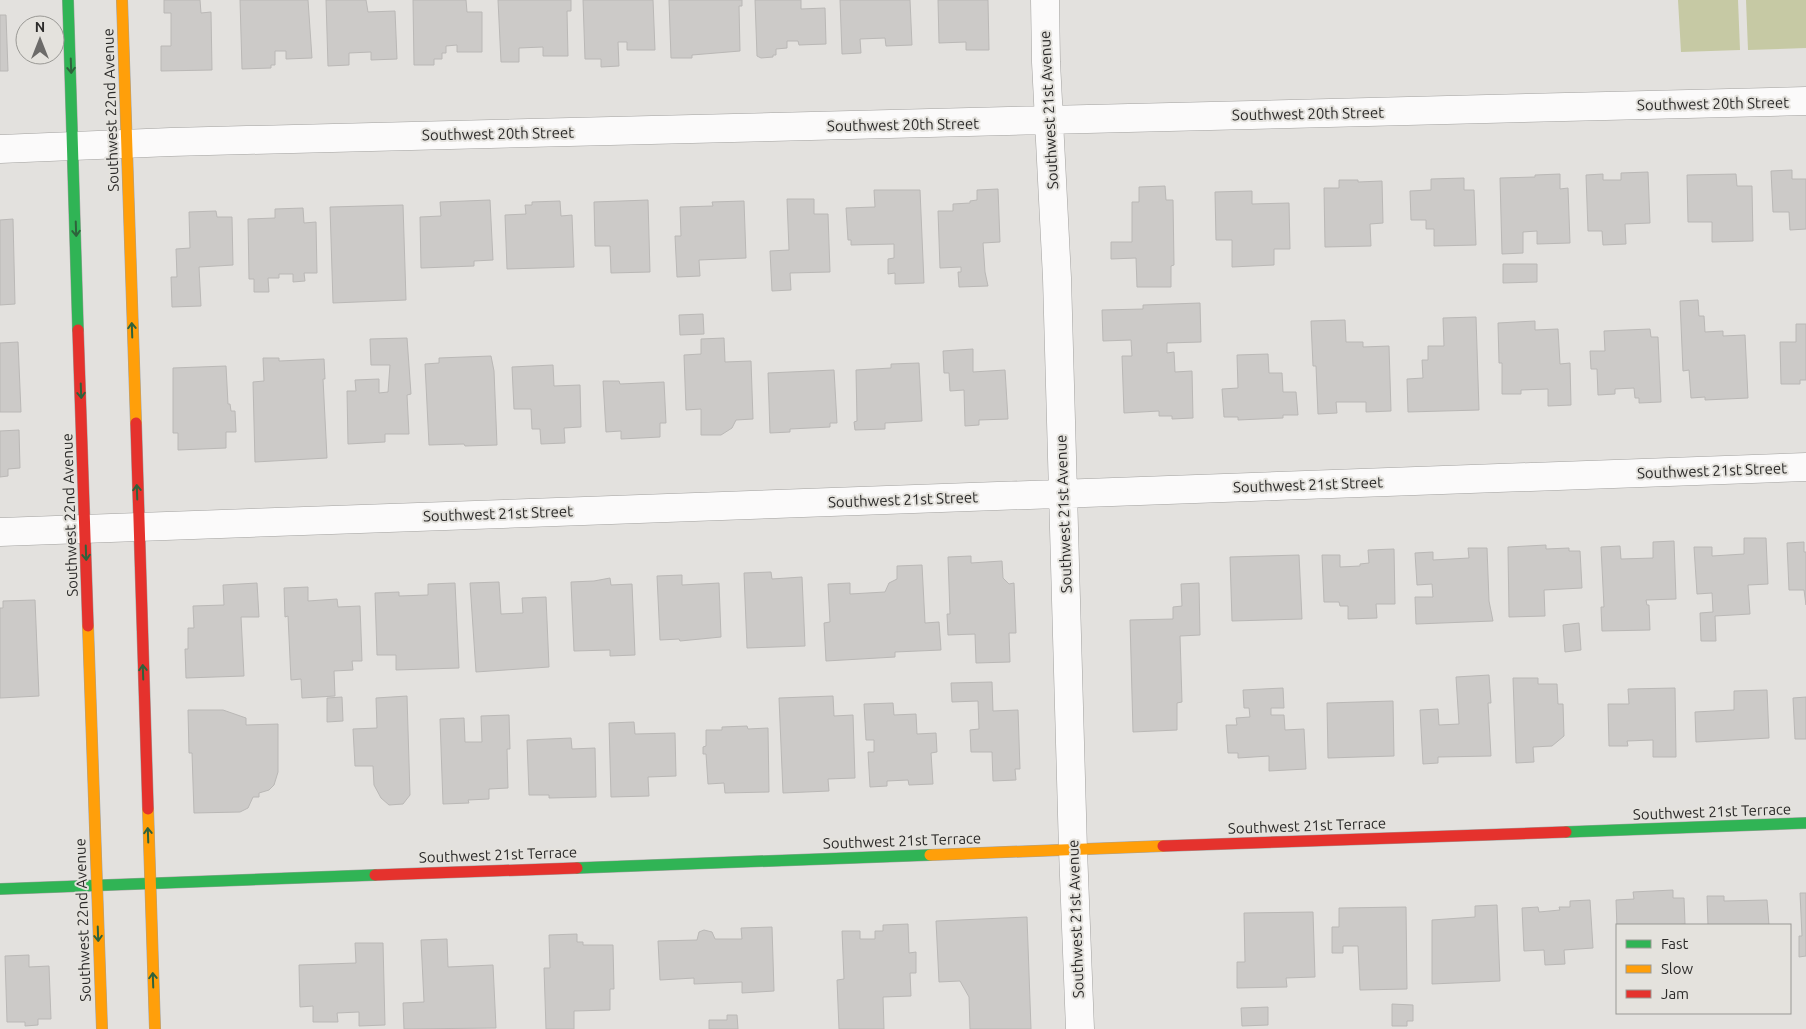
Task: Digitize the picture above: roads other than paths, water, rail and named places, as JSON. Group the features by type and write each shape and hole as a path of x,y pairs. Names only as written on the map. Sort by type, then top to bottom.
{"main road":[{"name":"Southwest 22nd Avenue","path":"68,0 102,1029"},
{"name":"Southwest 22nd Avenue","path":"122,0 155,1029"},
{"name":"Southwest 21st Terrace","path":"0,889 1806,823"}],"street":[{"name":"Southwest 21st Avenue","path":"1045,0 1057,278 1073,850 1080,1029"},
{"name":"Southwest 20th Street","path":"0,149 127,144 1806,101"},
{"name":"Southwest 21st Street","path":"0,532 1806,468"}]}
